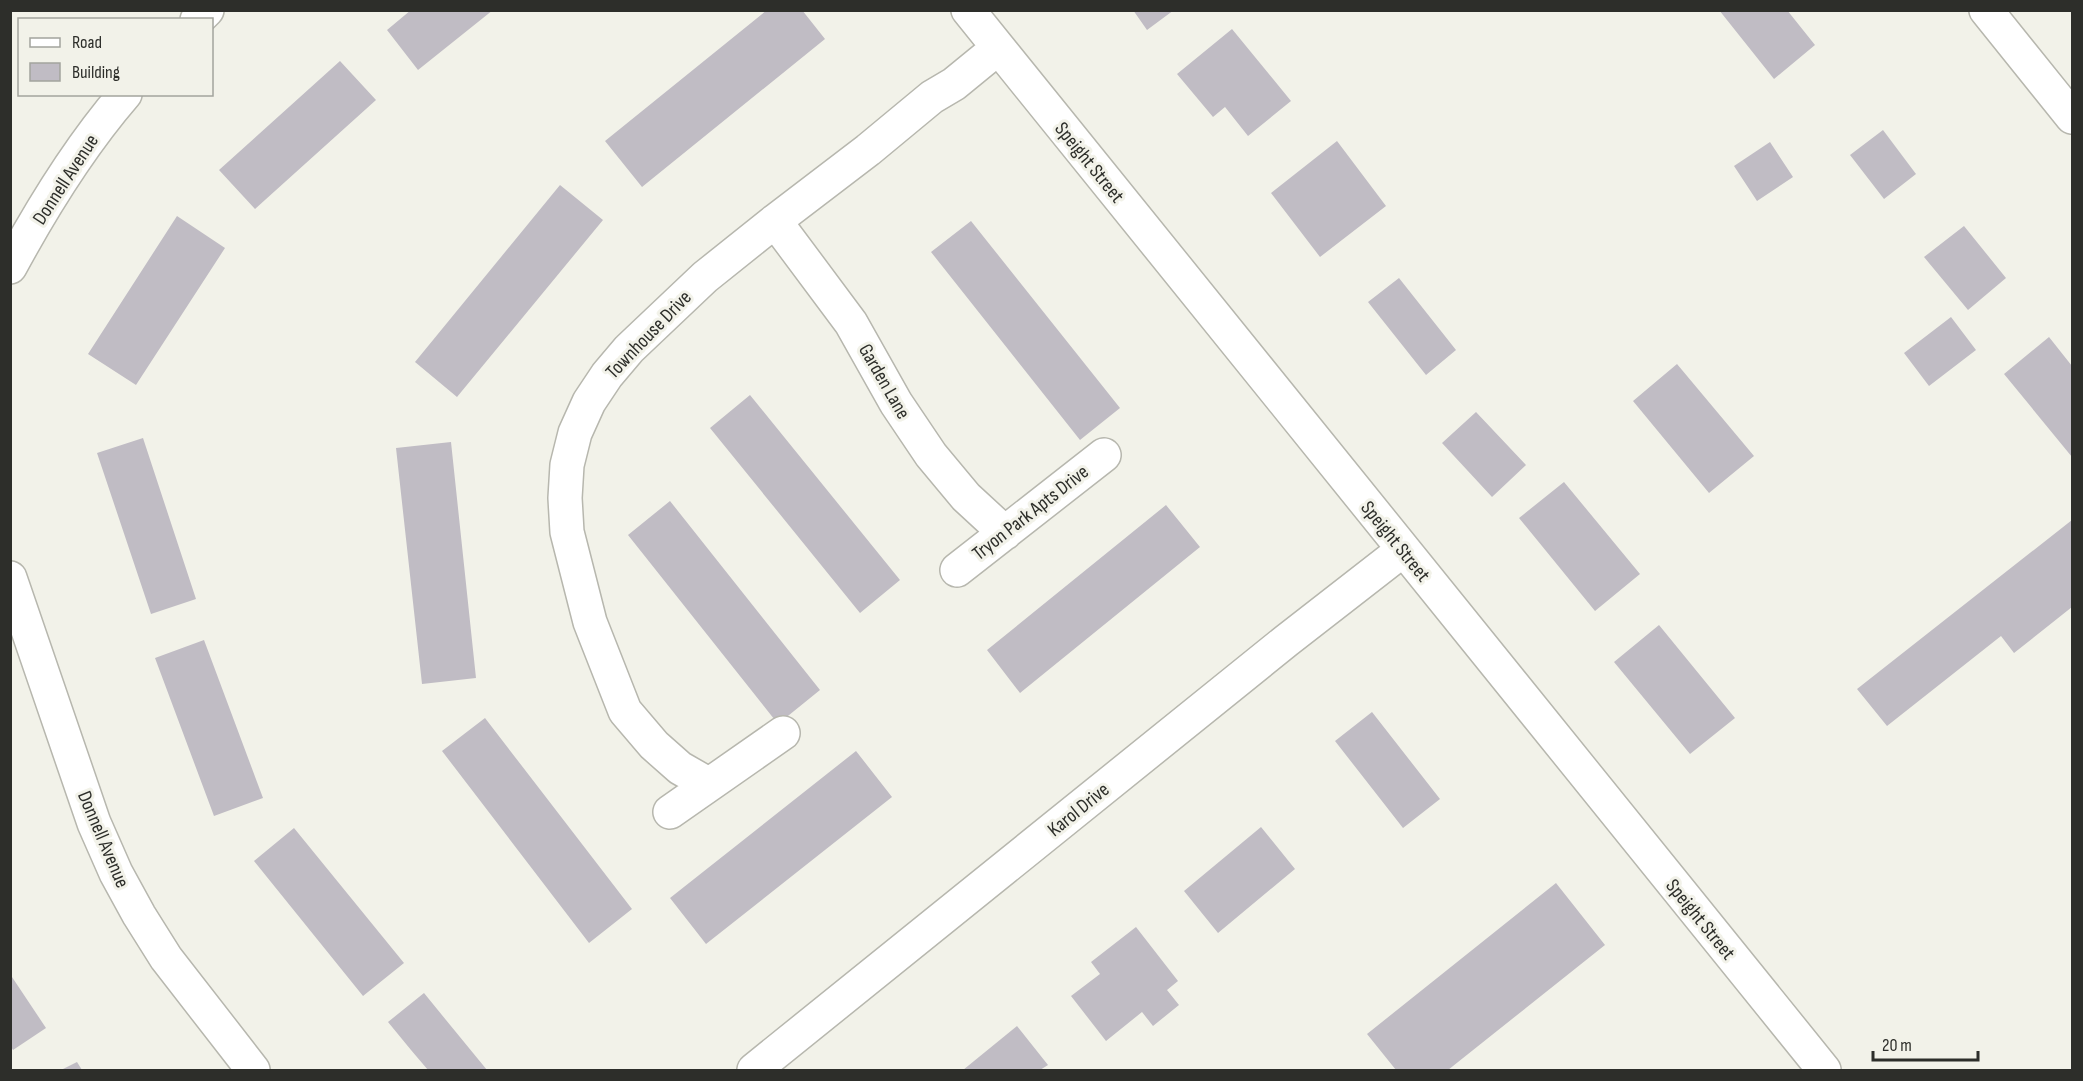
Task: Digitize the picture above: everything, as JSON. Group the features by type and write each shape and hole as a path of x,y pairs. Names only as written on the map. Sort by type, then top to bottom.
{"street":[{"name":"Speight Street","path":"968,10 1824,1071"},
{"path":"1986,10 2073,117"},
{"name":"Townhouse Drive","path":"708,784 680,768 654,744 625,711 590,622 567,532 565,498 567,465 575,432 589,402 628,349 705,277 932,97 954,84 998,48"},
{"name":"Donnell Avenue","path":"10,267 70,167 100,124 123,96"},
{"name":"Garden Lane","path":"775,221 851,323 896,403 931,455 966,497 1005,533"},
{"name":"Tryon Park Apts Drive","path":"957,570 1104,455"},
{"name":"Karol Drive","path":"754,1071 1286,641 1403,550"},
{"name":"Donnell Avenue","path":"10,578 94,823 116,873 166,958 254,1071"},
{"path":"670,812 783,733"}],"building":[{"path":"411,10 493,10 418,70 387,30"},
{"path":"767,10 802,10 825,39 642,187 605,141"},
{"path":"1133,10 1174,10 1147,30"},
{"path":"1719,10 1787,10 1815,45 1774,79"},
{"path":"1232,29 1291,101 1248,136 1225,107 1213,117 1177,74"},
{"path":"340,61 376,100 255,209 219,170"},
{"path":"1883,130 1916,174 1884,199 1850,155"},
{"path":"1337,141 1386,206 1320,257 1271,193"},
{"path":"1770,142 1793,177 1757,201 1734,166"},
{"path":"560,185 603,220 457,397 415,362"},
{"path":"177,216 225,248 136,385 88,354"},
{"path":"971,221 1120,408 1080,440 931,252"},
{"path":"1964,226 2006,278 1968,310 1924,257"},
{"path":"1399,278 1456,350 1426,375 1368,302"},
{"path":"1951,317 1976,350 1929,386 1904,353"},
{"path":"2049,337 2072,366 2072,457 2004,374"},
{"path":"1677,364 1754,456 1709,493 1633,401"},
{"path":"750,395 900,580 860,613 710,428"},
{"path":"1476,412 1526,465 1492,497 1442,443"},
{"path":"143,438 196,599 151,614 97,453"},
{"path":"451,442 476,678 422,684 396,448"},
{"path":"1564,482 1640,574 1595,611 1519,518"},
{"path":"670,501 820,690 778,724 628,535"},
{"path":"1166,505 1200,547 1020,693 987,650"},
{"path":"2072,520 2072,607 2014,653 2001,636 1887,726 1857,689"},
{"path":"1659,625 1735,718 1690,754 1614,662"},
{"path":"204,640 263,798 214,816 155,658"},
{"path":"1372,712 1440,799 1403,828 1335,741"},
{"path":"485,718 632,909 589,943 442,751"},
{"path":"856,751 892,797 706,944 670,898"},
{"path":"1261,827 1295,869 1218,933 1184,891"},
{"path":"294,828 404,963 363,996 254,861"},
{"path":"1556,883 1605,945 1448,1070 1396,1070 1367,1034"},
{"path":"1136,927 1178,981 1167,990 1179,1005 1153,1026 1142,1012 1106,1041 1071,996 1100,974 1091,962"},
{"path":"10,974 46,1028 13,1050 10,1045"},
{"path":"424,993 487,1070 428,1070 388,1022"},
{"path":"1017,1026 1048,1065 1040,1070 963,1070"},
{"path":"77,1062 82,1070 61,1070"}]}
